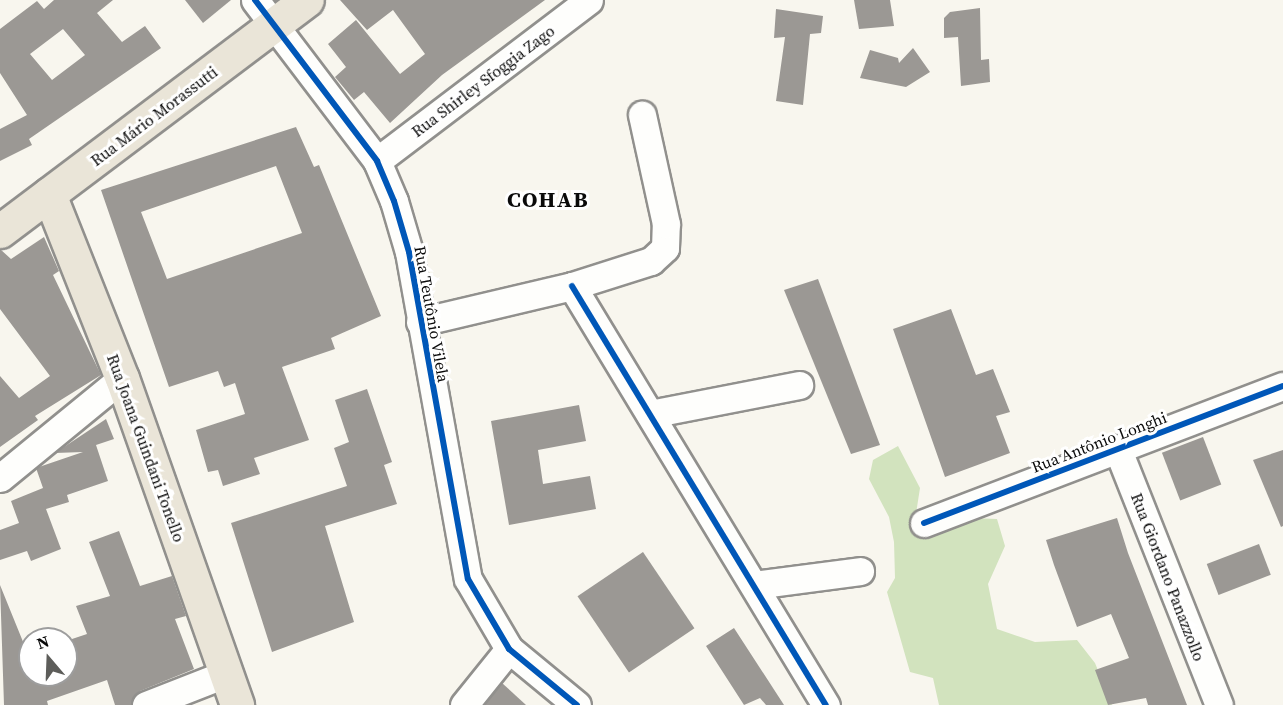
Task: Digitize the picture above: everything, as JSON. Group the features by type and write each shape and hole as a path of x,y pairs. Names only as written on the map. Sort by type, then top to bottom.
{"main road":[{"name":"Rua Mário Morassutti","path":"0,231 49,194 264,12 307,0"},
{"name":"Rua Joana Guindani Tonello","path":"49,194 122,378 237,705"}],"street":[{"name":"Rua Shirley Sfoggia Zago","path":"377,161 589,0"},
{"name":"Rua Teutônio Vilela","path":"264,12 377,161 409,252 468,579 509,649 577,705"},
{"path":"420,322 628,271 665,248 666,224 642,115"},
{"path":"572,286 826,705"},
{"path":"0,478 122,378"},
{"path":"650,414 799,385"},
{"name":"Rua Antônio Longhi","path":"924,523 1283,386"},
{"name":"Rua Giordano Panazzollo","path":"1118,450 1219,705"},
{"path":"754,585 860,571"},
{"path":"464,705 509,649"},
{"path":"146,705 225,674"}],"green space":[{"path":"898,446 920,488 913,533 932,537 972,518 997,519 1005,546 988,584 997,629 1035,642 1077,640 1095,663 1112,705 939,705 933,678 910,672 887,592 895,578 894,542 889,517 869,479 873,460"}],"building":[{"path":"54,0 113,0 97,13 122,42 145,26 161,48 29,139 32,145 0,161 0,129 27,115 0,73 0,29 37,1 44,9","holes":["63,29 85,55 52,80 30,54"]},
{"path":"185,0 231,0 203,23"},
{"path":"340,0 545,0 442,75 390,123 364,92 354,100 335,77 346,67 328,44 356,20 400,74 425,54 393,10 367,30"},
{"path":"854,0 890,0 894,26 859,29"},
{"path":"980,8 981,60 989,59 990,82 961,86 958,37 944,38 944,18 950,12"},
{"path":"776,9 823,16 821,33 810,34 803,105 776,101 785,37 774,38"},
{"path":"913,48 930,72 906,87 860,78 870,50 898,58 899,63"},
{"path":"296,127 314,167 319,165 381,316 331,338 335,349 282,367 309,440 254,458 260,474 223,486 218,470 208,472 196,430 245,414 235,383 224,387 218,371 169,387 101,190","holes":["276,166 302,233 167,279 141,212"]},
{"path":"44,237 59,271 53,275 101,375 35,416 38,420 0,447 0,376 19,398 50,376 0,309 0,249 11,259"},
{"path":"818,279 880,445 851,454 784,290"},
{"path":"951,309 976,375 993,369 1010,412 996,416 1010,453 945,477 893,329"},
{"path":"367,389 392,462 384,465 397,504 325,526 354,622 272,652 231,523 347,486 334,448 349,442 335,400"},
{"path":"579,405 586,441 538,450 543,484 590,476 596,509 509,525 491,421"},
{"path":"106,419 114,439 96,445 108,481 67,495 69,502 46,509 61,549 31,561 27,551 0,560 0,530 19,523 11,501 43,488 36,468 83,452 55,453"},
{"path":"1203,437 1221,485 1180,500 1162,453"},
{"path":"1283,450 1283,526 1281,527 1253,460"},
{"path":"1117,518 1128,553 1187,705 1148,705 1146,698 1108,705 1095,670 1129,658 1111,614 1077,627 1046,540"},
{"path":"119,531 140,586 172,576 186,616 175,619 194,669 140,691 131,705 115,705 107,680 47,701 48,705 4,705 0,585 18,629 18,687 78,687 78,637 87,634 76,606 110,596 89,542"},
{"path":"1259,544 1271,575 1219,595 1207,564"},
{"path":"643,552 694,628 629,672 578,596"},
{"path":"734,628 784,705 766,705 760,698 744,705 706,646"},
{"path":"502,683 526,705 484,705"}],"cycle path":[{"path":"255,0 377,161 394,201 409,252 468,579 509,649 577,705"},
{"path":"572,286 826,705"},
{"path":"924,523 1283,386"}],"district":[{"name":"COHAB","path":"548,200"}]}
